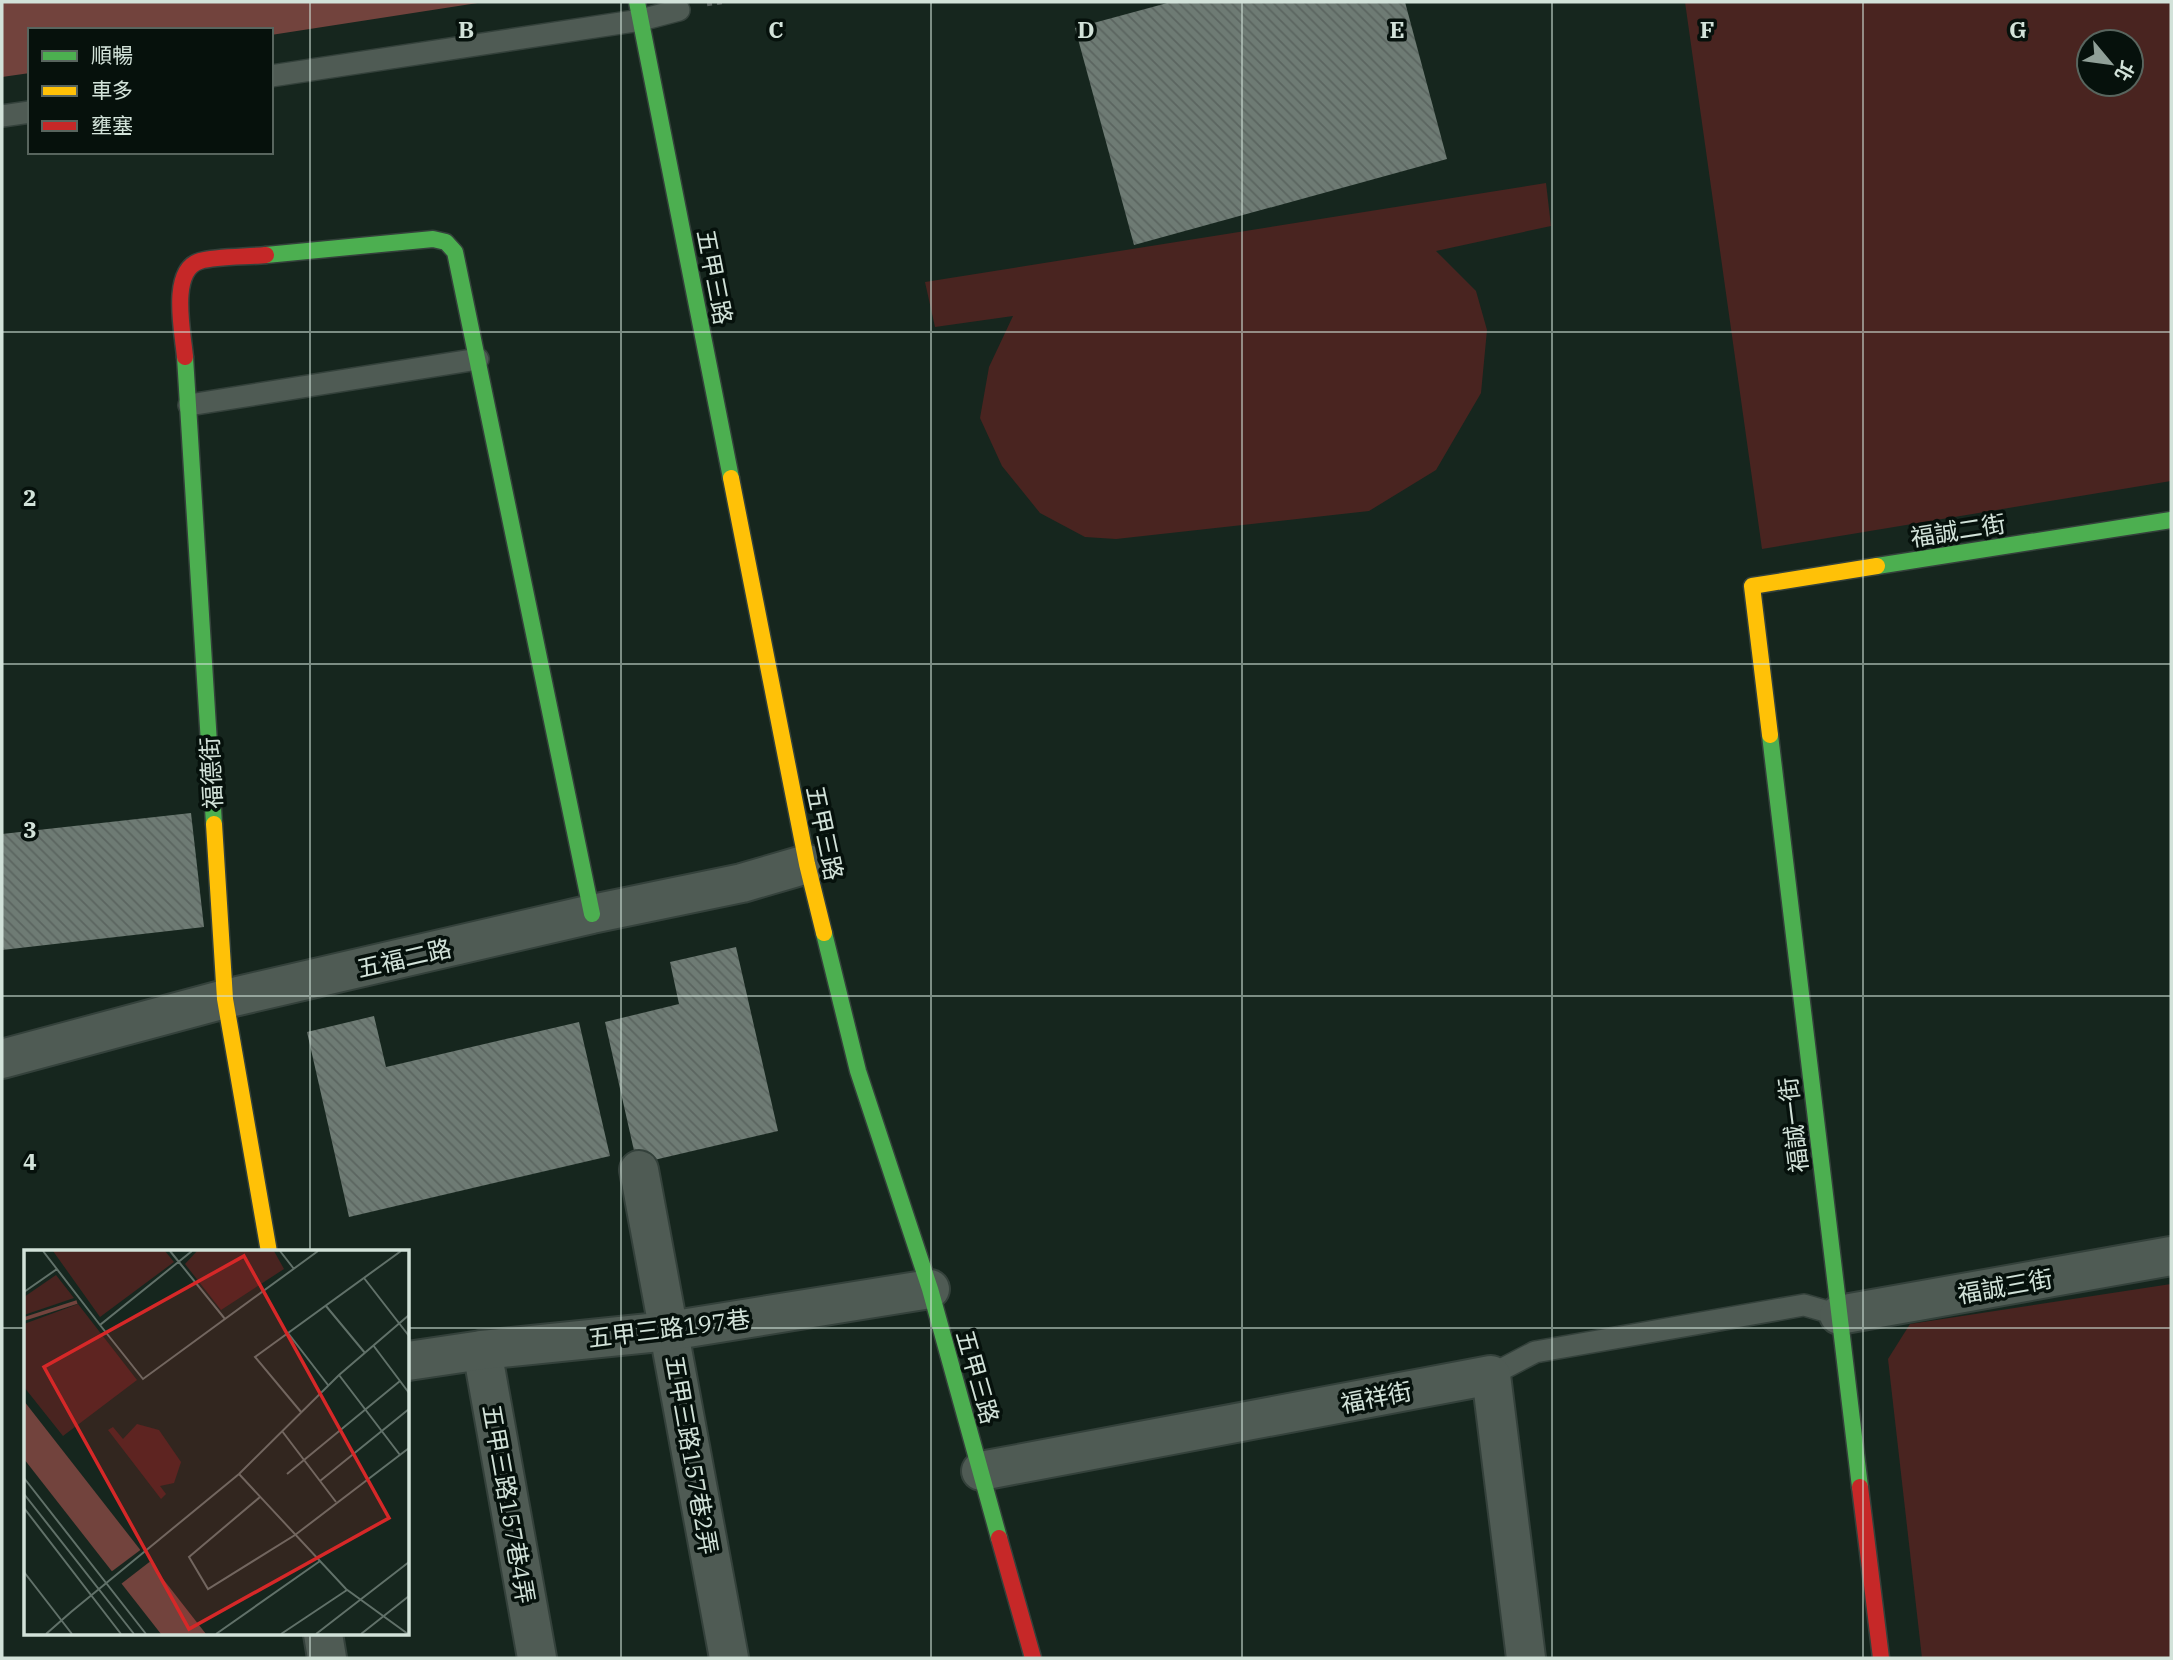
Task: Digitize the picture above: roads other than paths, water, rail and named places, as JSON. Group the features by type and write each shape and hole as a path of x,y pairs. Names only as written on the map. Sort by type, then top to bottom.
{"street":[{"name":"五甲三路","path":"639,11 807,864 858,1071 929,1289 1033,1658"},
{"name":"福德街","path":"269,1250 225,999 181,277 189,266 200,261 433,239 446,242 455,252 478,359"},
{"path":"478,359 592,914"},
{"name":"福誠二街","path":"1752,586 2171,520"},
{"name":"福誠一街","path":"1752,586 1881,1658"},
{"name":"五福二路","path":"2,1059 225,999 592,914 742,883 807,864"},
{"name":"五甲三路157巷2弄","path":"639,1170 729,1658"},
{"name":"福誠三街","path":"1839,1315 2171,1256"},
{"name":"五甲三路197巷","path":"410,1361 482,1350 669,1331 929,1289"},
{"name":"五甲三路157巷4弄","path":"482,1350 537,1658"},
{"path":"1491,1375 1527,1658"},
{"name":"福祥街","path":"981,1471 1491,1375"},
{"path":"323,1636 327,1658"}],"lane":[{"path":"273,76 639,11 679,10"},
{"path":"2,116 28,112"},
{"path":"189,405 478,359"},
{"path":"1491,1375 1535,1352 1804,1305 1839,1315"}]}
